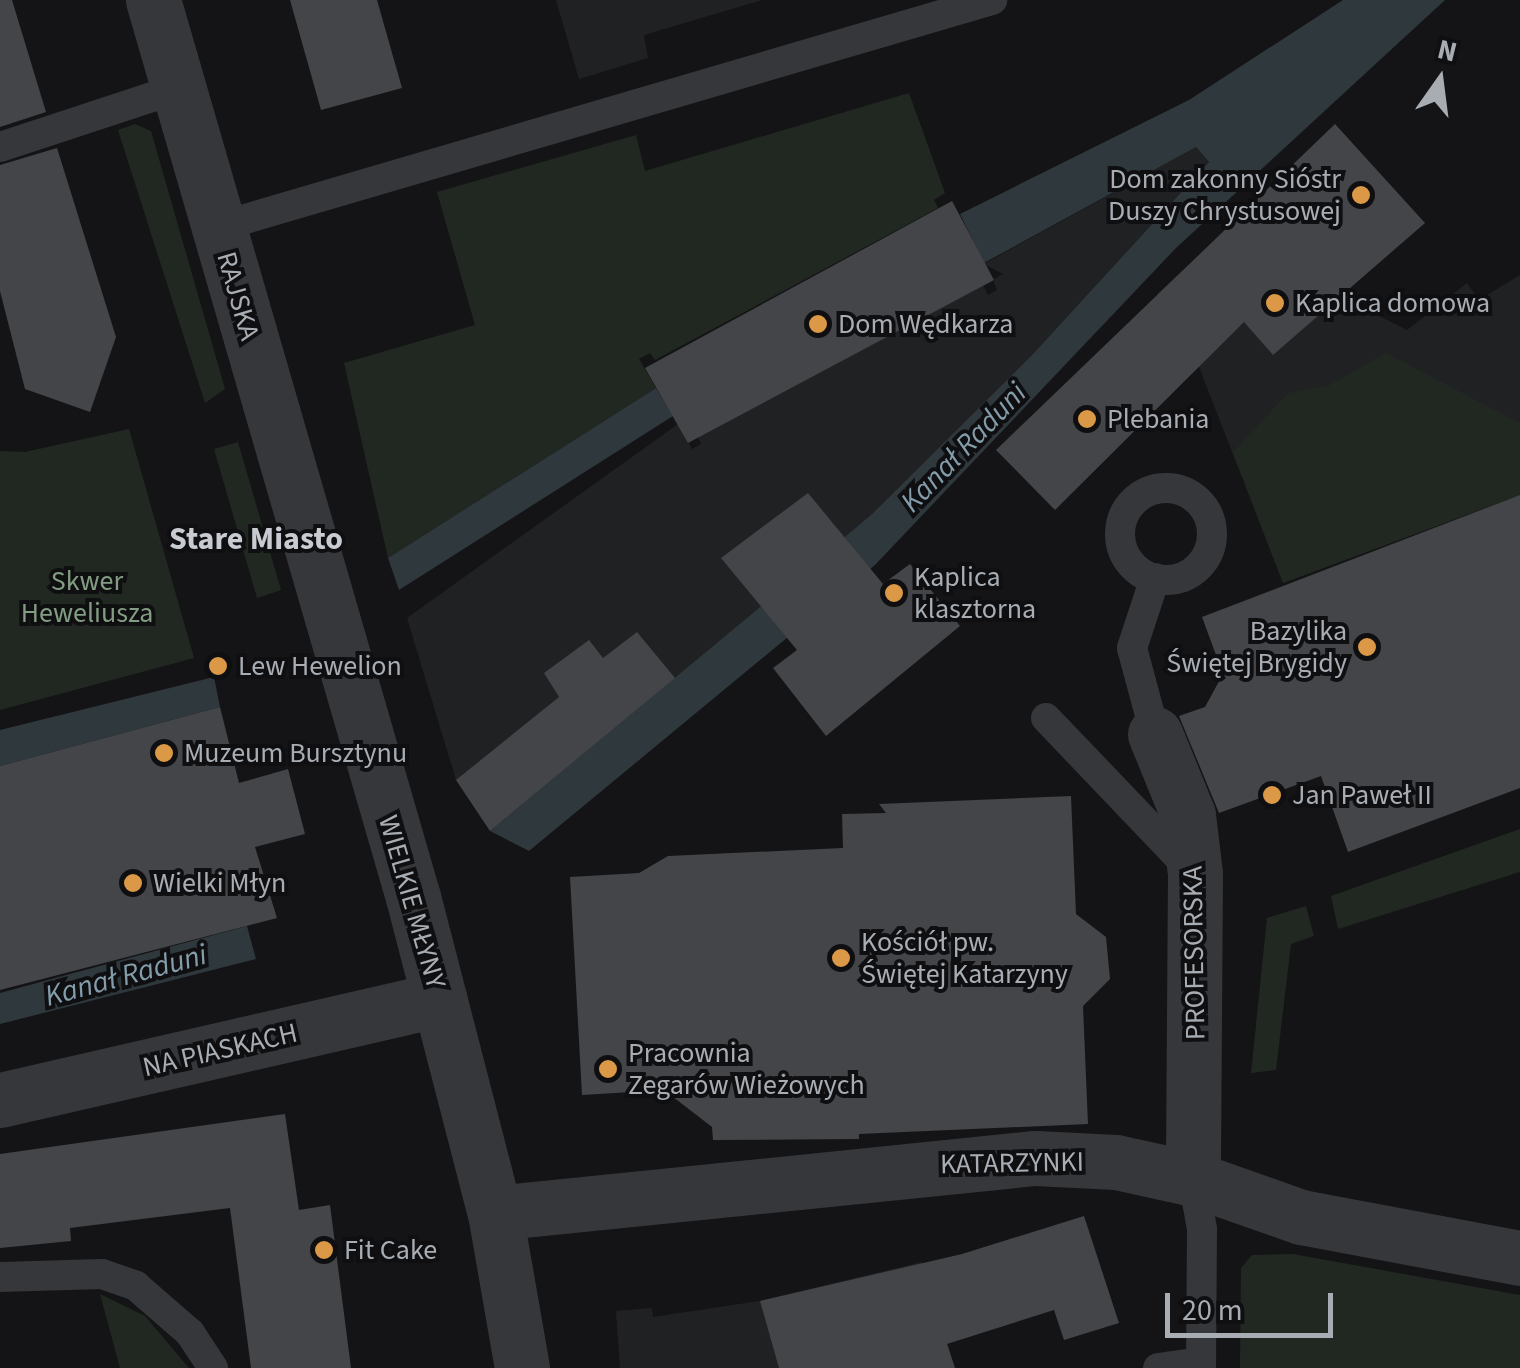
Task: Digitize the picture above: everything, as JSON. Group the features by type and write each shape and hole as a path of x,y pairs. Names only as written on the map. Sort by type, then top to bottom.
{"street":[{"name":"RAJSKA","path":"153,0 324,592"},
{"name":"WIELKIE MŁYNY","path":"324,592 440,998 495,1212 522,1368"},
{"name":"PROFESORSKA","path":"1155,734 1188,815 1195,874 1193,1179"},
{"name":"NA PIASKACH","path":"0,1100 440,998"},
{"name":"KATARZYNKI","path":"495,1212 1035,1158 1116,1162 1193,1179 1301,1217 1520,1258"}],"lane":[{"path":"218,227 992,0"},
{"path":"0,146 179,88"},
{"path":"1155,578 1132,648 1155,734"},
{"path":"1046,718 1195,874"},
{"path":"1158,1368 1201,1365 1202,1229 1193,1179"},
{"path":"0,1277 102,1274 136,1286 190,1333 213,1368"}],"shaded area":[{"path":"556,0 762,0 644,35 648,58 579,79"},
{"path":"1196,147 1209,162 1033,354 871,515 490,831 456,780 407,618 678,424 692,449 701,444 698,437 983,285 988,295 997,290 993,280 1003,274 984,264"},
{"path":"1297,166 1339,296 1407,330 1467,283 1479,300 1520,275 1520,495 1283,583 1199,367 1157,294"},
{"path":"922,1262 955,1368 620,1368 616,1311 652,1308 653,1317 759,1301"}],"green space":[{"path":"909,93 945,193 934,200 938,208 655,360 650,353 639,359 656,388 388,558 344,363 475,325 437,192 636,135 645,171"},
{"path":"135,124 151,131 225,389 205,403 118,130"},
{"path":"1386,353 1520,423 1520,495 1283,583 1233,452 1288,393 1328,386"},
{"name":"Skwer Heweliusza","path":"129,429 194,658 0,710 0,451 25,452"},
{"path":"238,442 281,590 257,598 214,449"},
{"path":"1520,829 1520,872 1338,929 1331,896"},
{"path":"1306,906 1314,936 1291,944 1276,1070 1251,1073 1267,918"},
{"path":"1293,1254 1520,1295 1520,1368 1240,1368 1241,1268 1252,1255"},
{"path":"100,1294 145,1316 189,1368 120,1368"}],"water":[{"name":"Kanał Raduni","path":"1343,0 1445,0 1176,248 875,565 529,851 490,831 871,515 1033,354 1209,162 1196,147 984,263 960,214 1189,100"},
{"path":"656,388 673,416 399,590 388,558"},
{"path":"214,677 220,707 0,766 0,730"},
{"name":"Kanał Raduni","path":"247,926 256,959 0,1024 0,993"}],"building":[{"path":"0,0 12,0 46,112 0,127"},
{"path":"290,0 377,0 402,88 321,110"},
{"path":"1335,124 1425,223 1273,355 1244,322 1055,510 996,450"},
{"path":"57,148 116,337 90,412 25,389 0,291 0,165"},
{"name":"Dom Wędkarza","path":"952,201 994,280 688,443 645,368"},
{"path":"808,493 883,584 910,564 960,626 826,736 773,668 797,650 721,558"},
{"name":"Bazylika Świętej Brygidy","path":"1520,495 1520,788 1348,852 1321,776 1219,813 1179,716 1205,707 1223,674 1202,617"},
{"path":"637,632 675,678 490,831 456,780 559,697 544,673 589,640 603,658"},
{"name":"Wielki Młyn","path":"220,707 239,783 288,769 305,834 255,847 277,918 0,990 0,766"},
{"name":"Kościół pw. Świętej Katarzyny","path":"1071,796 1076,914 1106,937 1110,979 1083,1006 1088,1124 859,1134 859,1139 713,1140 712,1127 664,1090 582,1095 570,877 639,873 668,856 843,848 842,814 886,813 879,804"},
{"path":"285,1114 299,1210 330,1205 351,1368 251,1368 230,1208 70,1228 71,1241 0,1248 0,1154"},
{"path":"1084,1216 1119,1323 1064,1340 1054,1310 947,1344 955,1368 779,1368 760,1301 962,1254"}],"place":[{"name":"Dom zakonny Sióstr Duszy Chrystusowej","path":"1361,195"},
{"name":"Kaplica domowa","path":"1275,303"},
{"name":"Dom Wędkarza","path":"818,324"},
{"name":"Plebania","path":"1087,419"},
{"name":"Kaplica klasztorna","path":"894,593"},
{"name":"Bazylika Świętej Brygidy","path":"1367,647"},
{"name":"Lew Hewelion","path":"218,666"},
{"name":"Muzeum Bursztynu","path":"164,753"},
{"name":"Jan Paweł II","path":"1272,795"},
{"name":"Wielki Młyn","path":"133,883"},
{"name":"Kościół pw. Świętej Katarzyny","path":"841,958"},
{"name":"Pracownia Zegarów Wieżowych","path":"608,1069"},
{"name":"Fit Cake","path":"324,1250"}],"district":[{"name":"Stare Miasto","path":"256,539"}]}
